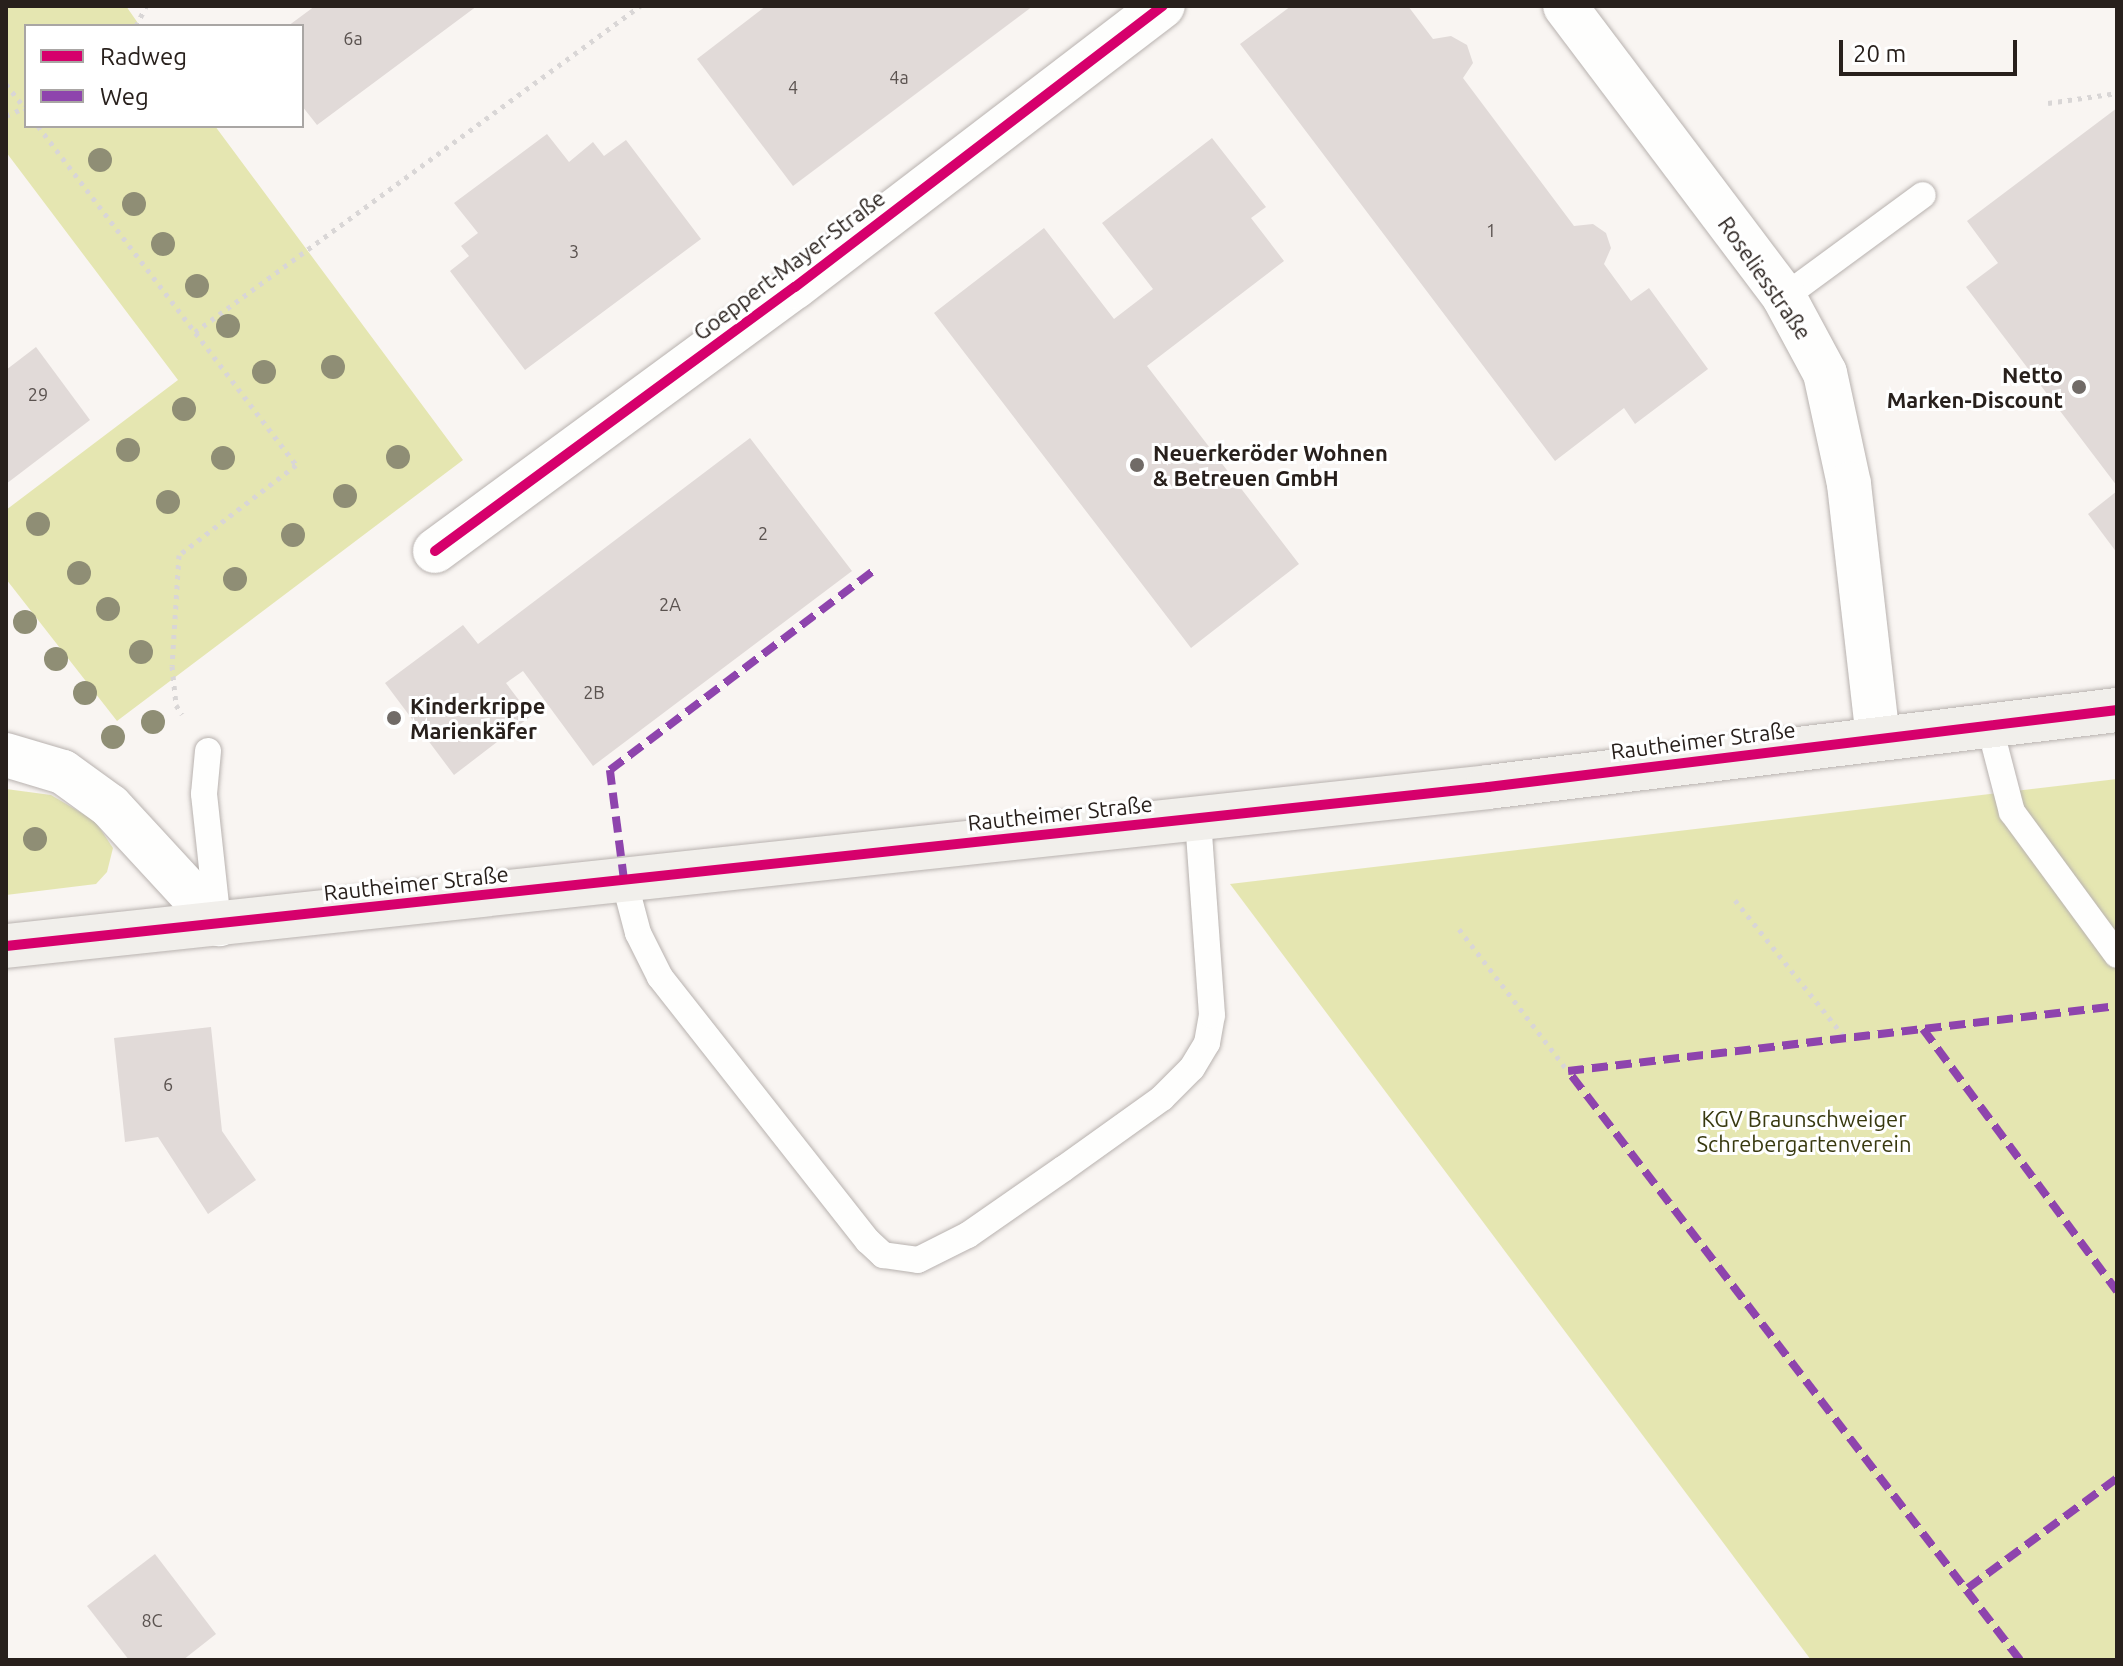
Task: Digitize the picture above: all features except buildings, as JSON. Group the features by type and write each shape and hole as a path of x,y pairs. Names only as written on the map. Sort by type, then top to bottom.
{"main road":[{"name":"Rautheimer Straße","path":"6,946 1198,818 2117,710"}],"street":[{"name":"Goeppert-Mayer-Straße","path":"435,551 782,297 1163,6"},
{"name":"Roseliesstraße","path":"1565,6 1784,297 1820,362 1838,415 1878,737"},
{"path":"6,755 63,772 110,806 219,924"}],"lane":[{"path":"1784,297 1923,195"},
{"path":"1989,724 2012,812 2117,955"},
{"path":"208,751 204,794 219,924"},
{"path":"624,880 638,933 660,977 868,1241 883,1255 918,1260 968,1235 1162,1098 1200,1055 1212,1015 1198,818"}],"path":[{"path":"137,24 146,6"},
{"path":"195,332 640,6"},
{"path":"6,84 24,106"},
{"path":"2048,103 2117,93"},
{"path":"40,128 296,465 179,555 172,666 176,705 208,751"},
{"path":"1735,900 1845,1038"},
{"path":"1459,929 1568,1071"}],"green space":[{"path":"6,6 126,6 139,24 24,24 24,128 216,128 463,460 117,721 6,579 6,510 178,380 6,152"},
{"name":"KGV Braunschweiger Schrebergartenverein","path":"2117,779 2117,1660 1811,1660 1230,884"},
{"path":"6,789 51,795 95,821 113,848 107,872 96,884 6,895"}],"marked path":[{"path":"624,880 610,770 877,568"},
{"path":"2020,1660 1568,1071 2117,1006"},
{"path":"1923,1029 2117,1291"},
{"path":"1968,1588 2117,1478"}],"cycle path":[{"path":"435,551 795,287 1163,6"},
{"path":"6,946 1488,787 2117,710"}],"place":[{"name":"Netto Marken-Discount","path":"2079,387"},
{"name":"Neuerkeröder Wohnen & Betreuen GmbH","path":"1137,465"},
{"name":"Kinderkrippe Marienkäfer","path":"394,718"}]}
